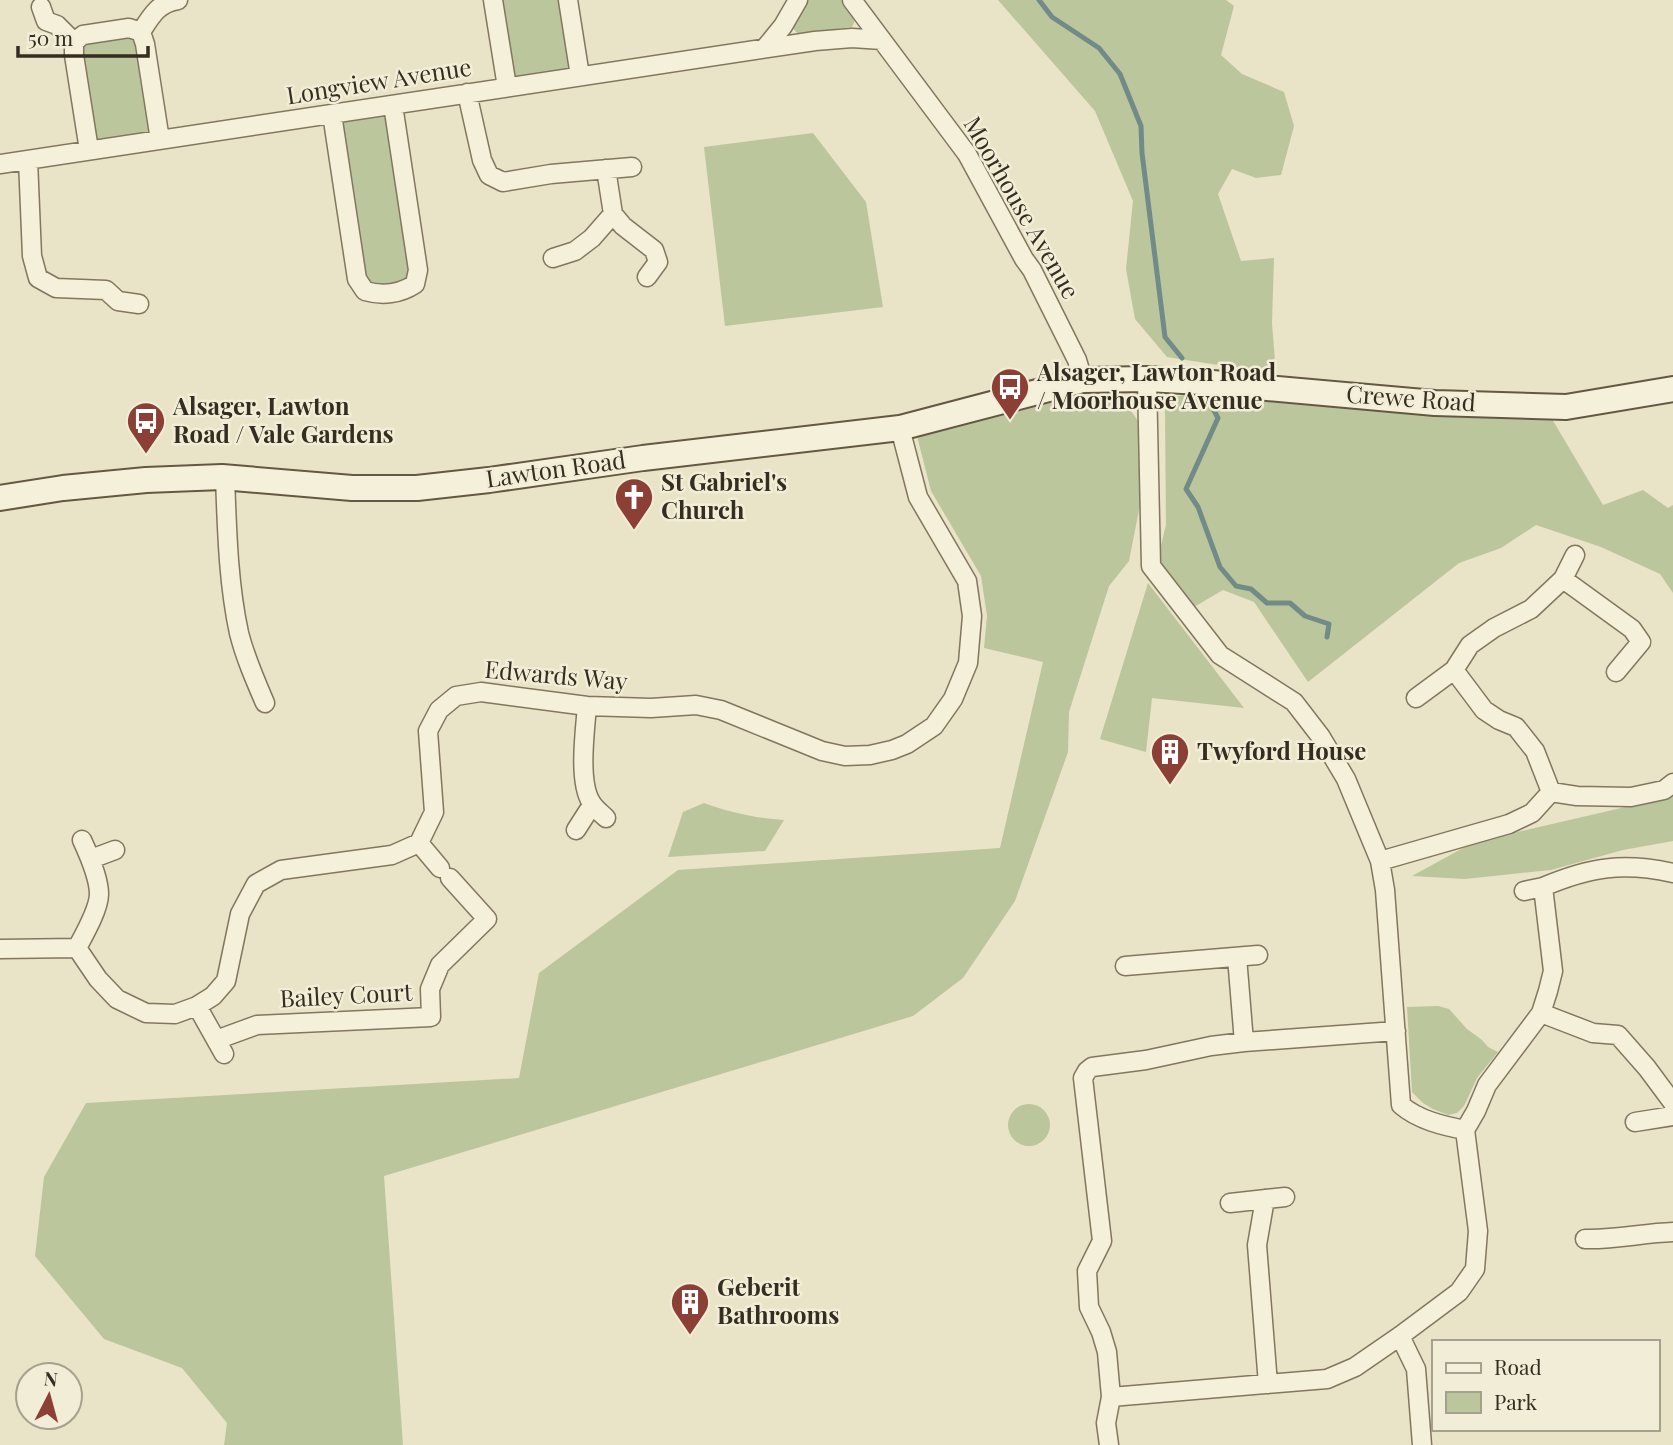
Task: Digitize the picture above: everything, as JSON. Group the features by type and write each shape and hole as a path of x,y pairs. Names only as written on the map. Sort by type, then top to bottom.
{"main road":[{"name":"Lawton Road","path":"0,498 146,480 225,477 352,488 417,488 489,481 643,458 900,428 1083,380 1147,379"},
{"name":"Crewe Road","path":"1147,379 1235,384 1435,403 1555,407 1673,389"}],"street":[{"path":"141,32 155,11 168,1 178,0"},
{"path":"493,0 507,88"},
{"path":"568,0 580,76"},
{"path":"765,48 783,26 798,0"},
{"name":"Moorhouse Avenue","path":"852,0 967,154 1032,270 1077,359 1083,380"},
{"path":"41,7 46,21 57,25 74,42 89,150"},
{"path":"74,42 83,35 129,29 141,32"},
{"path":"141,32 160,140"},
{"name":"Longview Avenue","path":"0,164 765,48 852,38 882,40"},
{"path":"467,93 482,160 489,175 503,182 551,174 632,167"},
{"path":"332,114 357,279 365,291 377,295 404,291 415,284 418,270 393,105"},
{"path":"28,160 32,256 38,278 56,288 106,290 118,300 139,304"},
{"path":"606,169 613,214 623,226 654,250 657,262 647,277"},
{"path":"553,258 575,251 592,238 613,214"},
{"path":"1147,379 1151,566 1220,655 1294,702 1321,737 1346,779 1380,861 1385,890 1401,1105 1411,1114 1465,1130"},
{"name":"Edwards Way","path":"419,842 434,812 428,731 439,710 456,696 481,692 587,706 651,708 696,705 721,710 822,751 845,756 870,755 892,750 907,744 934,726 953,699 968,663 972,616 967,581 918,497 900,428"},
{"path":"225,477 229,566 239,632 247,661 265,703"},
{"path":"1416,698 1454,670 1470,645 1494,628 1531,609 1563,579 1575,555"},
{"path":"1563,579 1632,629 1641,642 1616,672"},
{"path":"1454,670 1484,710 1516,727 1529,743 1535,751 1551,792"},
{"path":"587,706 583,777 592,805 606,818"},
{"path":"1551,792 1577,796 1631,797 1664,790 1673,783"},
{"path":"1380,861 1509,824 1532,813 1551,792"},
{"path":"576,830 592,805"},
{"path":"77,948 90,924 99,895 91,859 82,840"},
{"path":"77,948 98,979 117,999 146,1013 175,1014 214,996 226,981 240,914 257,884 281,870 392,855 419,842"},
{"name":"Bailey Court","path":"197,1006 220,1047 257,1025 431,1017 430,989 440,965 487,919 468,901 419,842"},
{"path":"91,859 114,850"},
{"path":"1524,891 1608,867 1648,868 1673,873"},
{"path":"1111,1397 1327,1379 1355,1367 1459,1292 1475,1269 1478,1231 1465,1130 1487,1085 1541,1013 1553,971 1543,887"},
{"path":"0,948 77,948"},
{"path":"1125,966 1258,955"},
{"path":"1237,957 1244,1042"},
{"path":"1541,1013 1593,1033 1618,1035 1673,1103"},
{"path":"1109,1445 1106,1423 1111,1397 1107,1352 1089,1307 1087,1271 1102,1241 1083,1078 1087,1071 1092,1067 1146,1060 1211,1046 1396,1031"},
{"path":"1070,1061 1087,1071"},
{"path":"1635,1122 1673,1116"},
{"path":"1230,1203 1285,1197"},
{"path":"1265,1199 1257,1245 1268,1384"},
{"path":"1586,1239 1607,1240 1673,1232"},
{"path":"1399,1336 1416,1369 1422,1445"}],"green space":[{"path":"498,0 563,0 574,69 510,79"},
{"path":"804,0 842,0 856,18 852,27 798,34 792,27"},
{"path":"998,0 1226,0 1234,6 1221,55 1242,74 1284,92 1294,126 1281,175 1256,178 1232,169 1218,194 1241,261 1274,258 1272,323 1276,374 1167,357 1135,319 1126,269 1133,201 1095,111"},
{"path":"137,36 154,134 93,143 80,44 86,40"},
{"path":"388,112 412,270 410,281 377,290 362,277 338,119"},
{"path":"813,133 866,202 883,307 725,326 704,147"},
{"path":"1188,394 1552,419 1603,505 1643,490 1668,508 1673,505 1673,593 1660,574 1601,547 1536,525 1501,548 1459,563 1308,682 1254,602 1223,590 1194,607 1155,569 1166,525 1165,410 1174,397"},
{"path":"1066,397 1108,400 1129,408 1138,421 1140,505 1129,561 1109,586 1069,712 1068,752 1015,901 963,978 913,1016 384,1176 403,1445 224,1445 227,1423 182,1368 104,1339 35,1256 44,1177 86,1103 519,1078 539,973 678,870 1000,848 1043,662 984,648 987,616 981,576 931,491 917,436"},
{"path":"1148,583 1244,708 1152,698 1146,752 1100,739"},
{"path":"1673,796 1673,841 1623,850 1551,870 1465,879 1412,876 1474,842"},
{"path":"704,803 724,810 784,820 765,851 668,857 683,812"},
{"path":"1438,1006 1449,1009 1467,1029 1498,1052 1477,1078 1464,1106 1457,1113 1448,1115 1423,1103 1412,1092 1407,1007"},
{"path":"1029,1104 1044,1110 1050,1125 1044,1140 1029,1146 1014,1140 1008,1125 1014,1110"}],"waterway":[{"path":"1039,0 1052,17 1099,48 1120,74 1141,126 1165,337 1182,358"},
{"path":"1211,405 1218,418 1186,489 1198,507 1220,567 1236,586 1251,589 1267,603 1290,603 1305,616 1329,624 1327,637"}],"place":[{"name":"Alsager, Lawton Road / Moorhouse Avenue","path":"1010,421"},
{"name":"Alsager, Lawton Road / Vale Gardens","path":"146,455"},
{"name":"St Gabriel's Church","path":"634,531"},
{"name":"Twyford House","path":"1170,786"},
{"name":"Geberit Bathrooms","path":"690,1336"}]}
